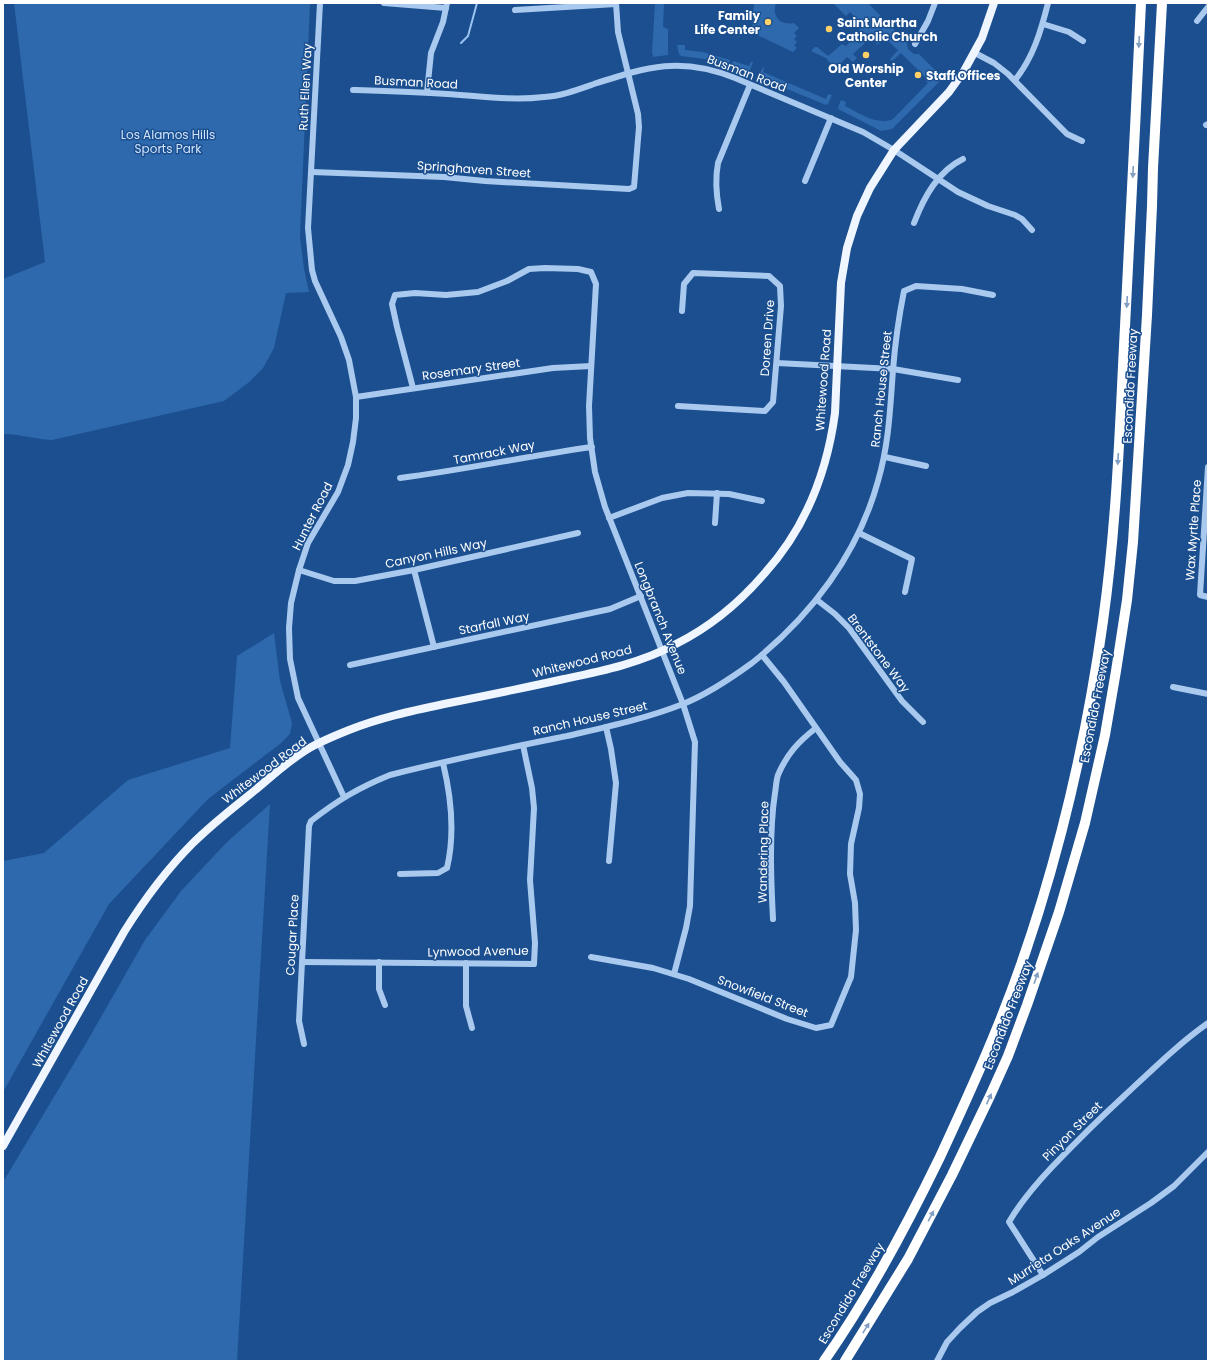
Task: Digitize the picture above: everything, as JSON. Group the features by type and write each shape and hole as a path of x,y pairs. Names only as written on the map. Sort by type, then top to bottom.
{"highway":[{"name":"Escondido Freeway","path":"824,1361 871,1287 914,1212 963,1108 996,1030 1018,971 1037,913 1060,835 1080,755 1103,627 1115,519 1141,3"},
{"name":"Escondido Freeway","path":"845,1361 908,1259 952,1175 1008,1056 1059,912 1085,823 1105,735 1116,671 1127,600 1133,542 1147,315 1162,3"}],"main road":[{"name":"Whitewood Road","path":"3,1146 124,932 145,899 168,869 193,843 220,818 294,759 319,744 366,723 392,715 597,672 632,663 663,651 716,620 745,596 771,567 797,529 814,496 827,456 835,413 841,283 847,248 863,201 894,150 949,92 964,71 982,38 994,3"}],"street":[{"name":"Ruth Ellen Way","path":"312,172 320,3"},
{"path":"384,3 447,5 443,22 431,54 427,92"},
{"path":"915,44 928,21 935,3"},
{"path":"1015,80 1034,50 1043,24 1048,3"},
{"path":"515,10 616,4 618,32 629,73"},
{"path":"1196,21 1208,7"},
{"path":"1043,24 1069,32 1083,41"},
{"path":"975,53 994,63 1015,80 1067,134 1082,141"},
{"name":"Busman Road","path":"353,90 427,92 506,98 545,97 566,93 629,73 662,66 699,67 724,74 863,132 970,198 1022,219 1032,230"},
{"name":"Springhaven Street","path":"312,172 444,177 485,181 630,189 634,187 639,127 638,114 629,73"},
{"path":"719,209 715,189 718,163 750,85"},
{"path":"805,181 831,118"},
{"path":"914,222 920,207 937,179 954,163 964,159"},
{"name":"Hunter Road","path":"312,172 308,228 312,270 324,303 341,337 349,360 356,397 356,418 348,465 338,492 308,543 299,570 291,603 289,628 290,659 298,698 344,797"},
{"name":"Longbranch Avenue","path":"413,388 392,304 395,295 416,293 446,295 478,292 507,281 530,269 578,269 591,272 596,284 590,406 595,472 609,518 663,651 683,704 695,742 690,906 674,974"},
{"name":"Doreen Drive","path":"678,406 764,411 774,402 781,306 780,286 769,276 693,273 684,284 682,311"},
{"name":"Ranch House Street","path":"309,826 311,821 344,797 367,784 390,775 641,718 683,704 722,684 762,655 791,628 816,600 838,570 859,533 885,457 891,411 893,369 904,290 916,286 962,289 993,295"},
{"path":"776,363 893,369 958,380"},
{"name":"Rosemary Street","path":"356,397 553,368 591,366"},
{"name":"Tamrack Way","path":"400,478 442,472 545,453 592,447"},
{"path":"885,457 926,466"},
{"name":"Wax Myrtle Place","path":"1208,467 1207,510 1200,595 1208,597"},
{"path":"609,518 662,498 688,493 728,494 762,501"},
{"path":"715,523 717,493"},
{"name":"Canyon Hills Way","path":"299,570 334,581 355,582 578,533"},
{"path":"859,533 912,558 905,592"},
{"path":"414,570 434,647"},
{"name":"Starfall Way","path":"350,665 610,609 641,596"},
{"name":"Brentstone Way","path":"816,600 835,614 849,628 902,701 923,722"},
{"path":"762,655 816,728"},
{"path":"1173,687 1208,694"},
{"path":"606,727 616,784 609,861"},
{"name":"Wandering Place","path":"773,919 771,888 772,810 778,777 789,754 801,740 816,728"},
{"name":"Snowfield Street","path":"591,957 653,968 674,974 787,1019 816,1028 831,1025 851,977 856,930 855,903 850,874 851,844 859,808 860,794 856,780 840,762 816,728"},
{"name":"Lynwood Avenue","path":"302,962 534,964 535,943 530,880 534,808 532,788 523,745"},
{"path":"400,874 438,873 447,868 450,855 451,812 448,785 443,763"},
{"name":"Cougar Place","path":"304,1044 299,1021 309,826"},
{"path":"379,962 379,989 385,1005"},
{"path":"466,963 466,1006 472,1028"},
{"name":"Pinyon Street","path":"1043,1275 1009,1222 1016,1210 1043,1177 1105,1114 1176,1048 1208,1023"},
{"name":"Murrieta Oaks Avenue","path":"937,1361 947,1342 977,1312 990,1303 1043,1275 1150,1203 1174,1186 1208,1152"}],"green space":[{"name":"Los Alamos Hills Sports Park","path":"14,3 310,3 300,237 304,269 309,292 286,293 274,348 263,368 248,383 224,401 52,440 3,434 3,279 45,262"},
{"path":"655,3 664,3 663,27 668,29 668,55 653,57 652,52"},
{"path":"754,3 776,3 775,12 778,19 789,24 794,23 799,28 794,33 797,36 794,39 797,42 794,45 797,48 793,52 747,30 752,28"},
{"path":"833,3 868,3 907,43 908,49 914,54 919,54 943,78 892,129 881,131 840,110 838,108 841,100 846,102 845,106 868,118 887,121 893,119 928,83 926,81 927,79 901,53 892,61 890,59 898,50 885,38 877,45 876,40 871,40 869,42 859,31 863,26 862,24 850,12 846,16"},
{"path":"854,32 865,43 853,54 857,58 853,62 847,57 835,69 826,58 811,51 817,47 828,56 842,44 846,46 852,40 849,37"},
{"path":"677,45 685,45 685,50 703,52 730,60 728,65 712,60 681,56"},
{"path":"733,61 749,66 751,62 753,62 749,73 731,66"},
{"path":"763,67 763,72 826,99 828,94 832,95 828,104 826,105 760,78 759,76"},
{"path":"274,633 280,681 292,723 290,734 280,744 208,799 109,904 3,1092 3,861 44,853 128,780 230,748 237,656"},
{"path":"270,804 237,1361 3,1361 3,1182 85,1045 145,940 181,891 227,842"}],"waterway":[{"path":"461,43 468,36 477,3"}],"place":[{"name":"Family Life Center","path":"768,22"},
{"name":"Saint Martha Catholic Church","path":"829,29"},
{"name":"Old Worship Center","path":"866,55"},
{"name":"Staff Offices","path":"918,75"}]}
